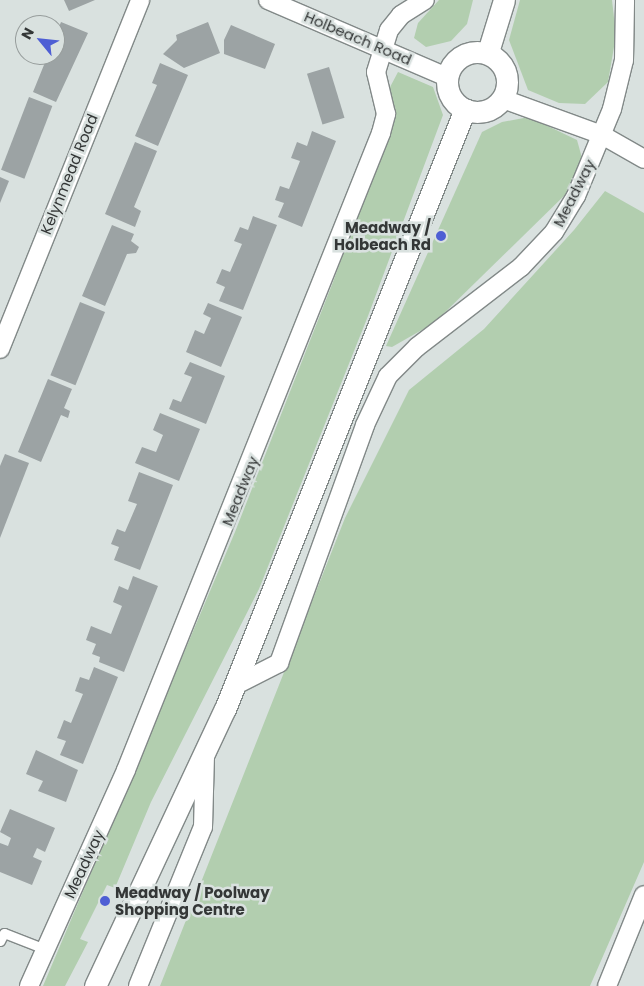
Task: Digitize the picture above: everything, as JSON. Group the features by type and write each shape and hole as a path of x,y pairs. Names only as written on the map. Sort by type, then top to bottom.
{"street":[{"name":"Kelynmead Road","path":"0,349 140,0"},
{"name":"Holbeach Road","path":"268,0 382,47 447,77"},
{"name":"Meadway","path":"29,986 126,770 382,133 386,114 376,72 382,47 389,30 401,16 425,0"},
{"path":"488,52 504,0"},
{"name":"Meadway","path":"234,686 279,663 365,425 388,376 417,347 521,267 554,232 576,196 602,135 624,60 625,0"},
{"path":"488,52 503,64 508,81 503,99 492,108 479,112 465,109 448,90 447,77 452,64 462,55 488,52"},
{"path":"503,99 602,135 644,159"},
{"path":"95,986 205,756 465,109"},
{"path":"138,986 203,827 205,756"},
{"path":"607,986 644,894"}],"lane":[{"path":"0,941 4,933 45,949"}],"green space":[{"path":"439,0 473,0 467,24 451,41 426,47 414,38 418,23"},
{"path":"520,0 612,0 616,35 608,82 585,104 559,103 528,90 509,40"},
{"path":"398,72 433,87 443,115 368,316 259,589 151,802 115,888 107,885 80,939 88,942 65,986 43,986 235,532 333,282 391,121 389,89"},
{"path":"529,117 577,140 582,158 569,191 434,323 392,347 386,346 482,132 502,122"},
{"path":"605,191 644,213 644,862 590,986 160,986 345,518 409,390 484,329 574,230"}],"building":[{"path":"64,0 95,0 69,11"},
{"path":"208,22 220,53 184,68 163,54 177,40 176,35"},
{"path":"65,24 88,33 56,102 33,92 44,65 65,65"},
{"path":"231,25 275,44 265,69 224,54 224,40"},
{"path":"160,63 188,75 158,146 135,136 157,85 152,83"},
{"path":"329,67 344,118 323,124 307,74"},
{"path":"29,97 52,106 24,179 1,170"},
{"path":"312,131 336,141 302,227 278,217 284,203 275,200 280,186 289,189 300,161 291,158 297,142 307,146"},
{"path":"135,142 157,151 134,207 141,211 135,227 105,214"},
{"path":"0,177 9,181 0,203"},
{"path":"253,216 277,225 243,310 219,301 225,287 216,283 222,269 230,272 242,244 234,241 240,227 248,230"},
{"path":"112,225 134,234 131,241 139,247 136,253 127,254 105,306 82,296"},
{"path":"80,302 105,312 75,385 50,375"},
{"path":"208,303 242,317 221,367 186,352 195,330 204,334 211,318 203,314"},
{"path":"190,362 225,376 206,424 169,409 173,399 181,402 192,377 184,374"},
{"path":"48,379 72,389 64,408 70,411 68,418 61,415 41,462 18,452"},
{"path":"160,413 200,429 179,481 135,463 142,447 156,452 163,435 153,430"},
{"path":"5,454 29,463 0,538 0,466"},
{"path":"139,472 173,485 140,570 114,560 119,547 111,544 117,529 125,532 137,504 128,501"},
{"path":"133,576 158,586 124,672 99,662 100,657 92,654 96,644 86,640 91,626 111,634 122,606 113,602 119,586 128,590"},
{"path":"94,667 118,677 83,764 60,755 66,741 57,738 64,720 71,723 83,694 75,691 80,677 89,680"},
{"path":"36,750 78,770 66,802 38,791 43,781 26,774"},
{"path":"10,809 55,828 45,852 37,848 33,857 42,861 32,885 0,872 0,843 8,846 11,838 0,832"}],"place":[{"name":"Meadway / Holbeach Rd","path":"441,236"},
{"name":"Meadway / Poolway Shopping Centre","path":"105,901"}]}
